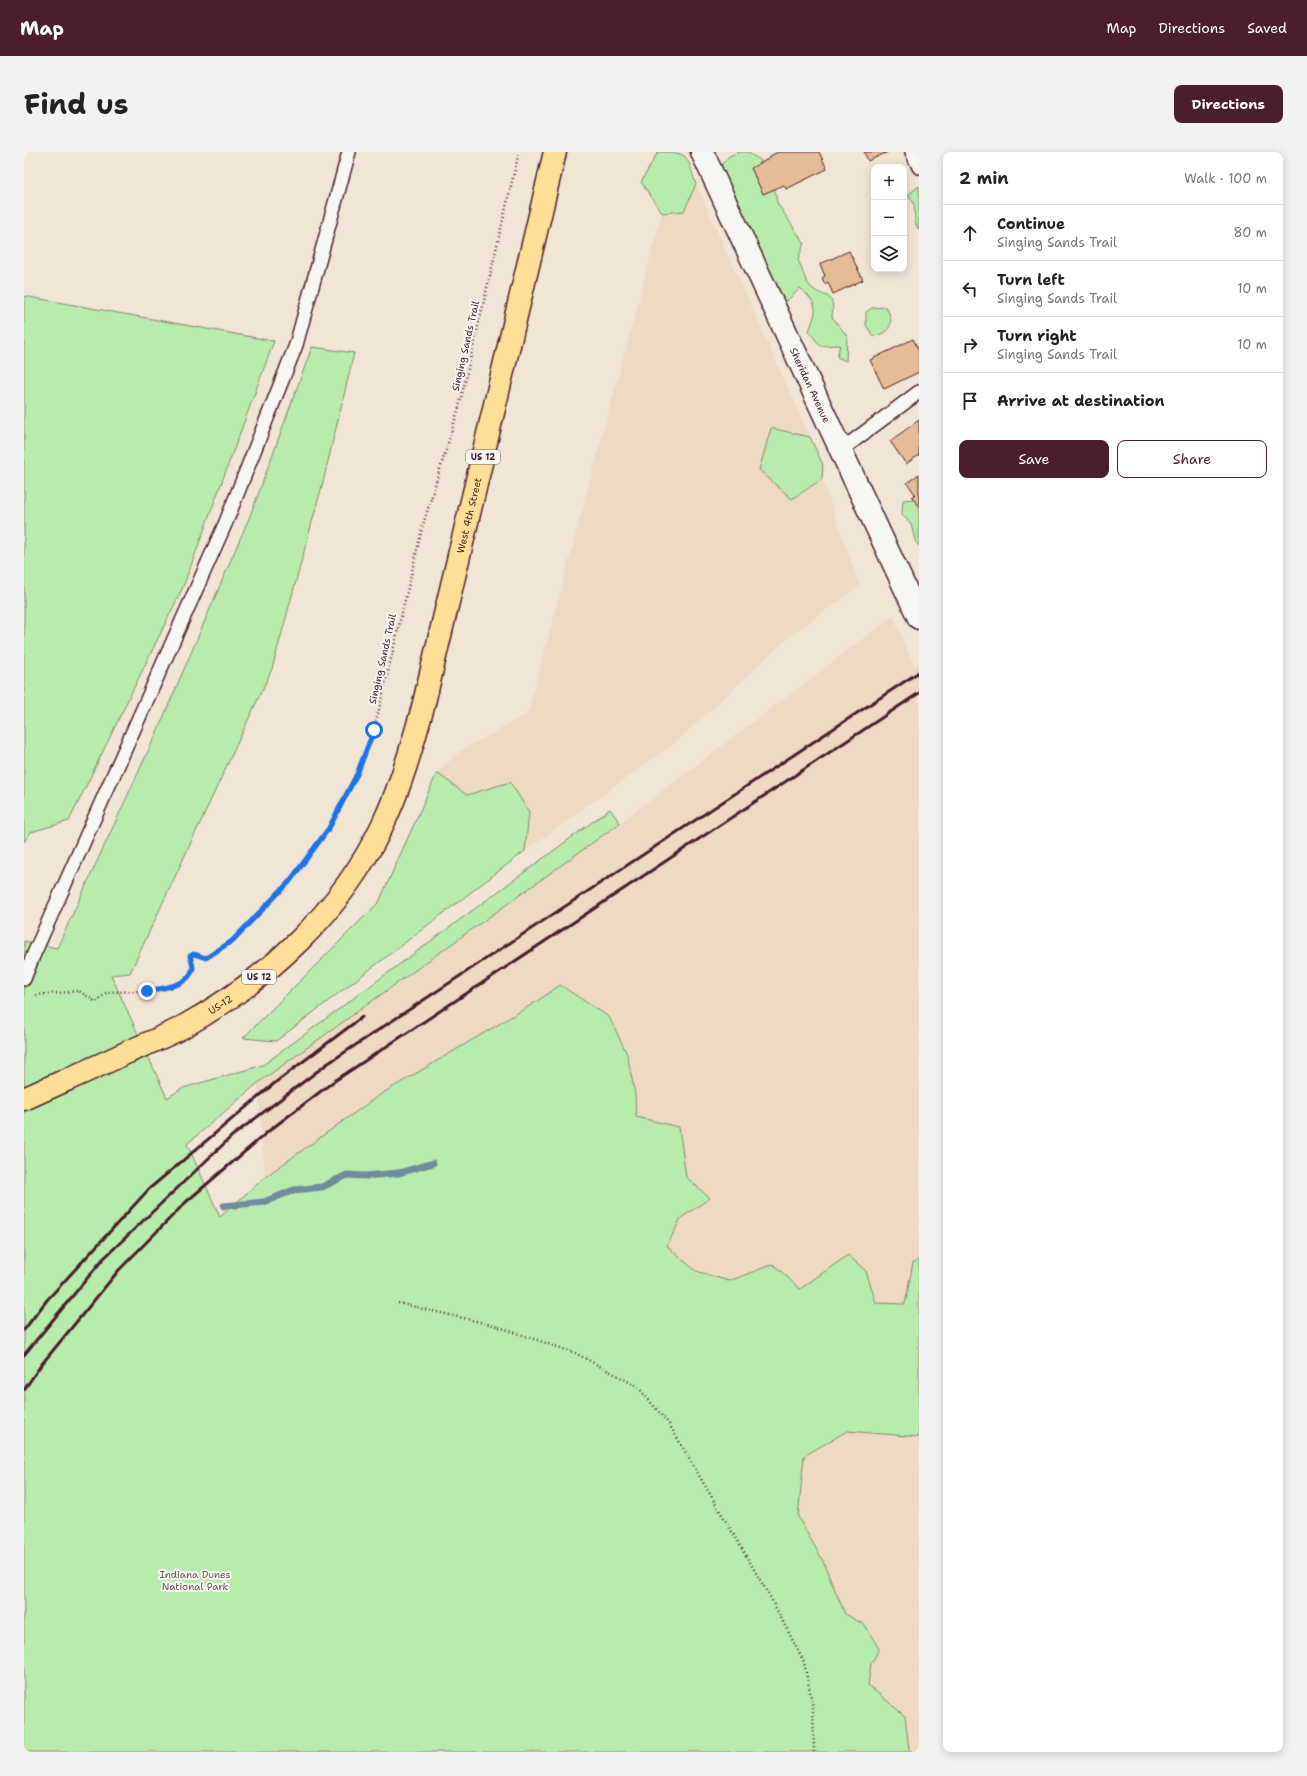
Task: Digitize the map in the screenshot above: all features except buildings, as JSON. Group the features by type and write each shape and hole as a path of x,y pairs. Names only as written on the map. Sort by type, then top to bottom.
{"main road":[{"name":"West 4th Street","path":"408,762 425,699 555,152"},
{"name":"US-12","path":"24,1099 180,1029 227,1001 272,967 316,923 356,872 383,824 408,762"}],"street":[{"name":"Sheridan Avenue","path":"702,152 919,618"}],"lane":[{"path":"24,979 226,522 293,352 349,152"},
{"path":"912,152 919,167"},
{"path":"841,450 919,392"}],"path":[{"name":"Singing Sands Trail","path":"32,995 79,992 96,1002 107,992 147,991 174,986 188,978 193,968 190,956 194,954 206,958 232,941 290,881 329,828 357,774 374,730 423,525 459,407 519,152"},
{"path":"398,1303 493,1326 575,1353 637,1386 669,1424 769,1595 804,1662 813,1707 814,1752"}],"shaded area":[{"path":"696,184 810,437 771,428 792,499 822,479 860,586 795,632 677,741 525,851 529,812 467,795 437,773 459,752 528,713 662,213 684,211"},
{"path":"893,616 914,667 919,663 919,1259 913,1263 905,1304 876,1303 866,1271 800,1289 773,1264 729,1281 696,1271 667,1246 681,1218 710,1198 686,1177 679,1127 636,1117 635,1094 627,1054 609,1017 561,985 536,1002 378,1096 265,1177 258,1083 620,823"},
{"path":"847,1431 919,1437 919,1752 912,1752 909,1749 905,1716 868,1685 871,1664 865,1625 845,1614 822,1559 798,1517 804,1456"}],"green space":[{"path":"658,152 681,154 688,161 696,184 684,211 662,213 641,182"},
{"path":"739,152 747,152 760,160 773,177 777,203 804,243 798,260 806,280 815,290 830,299 833,308 832,317 847,336 846,361 837,357 840,345 820,346 809,331 814,317 815,307 800,288 782,306 716,171 729,156"},
{"path":"919,186 919,230 915,221 915,207 908,195"},
{"path":"24,296 274,341 183,587 69,821 31,832 24,842"},
{"path":"886,307 891,322 890,326 879,335 873,336 866,325 866,312 872,308"},
{"name":"Indiana Dunes National Park","path":"312,347 354,353 323,482 272,669 130,973 111,975 167,1098 183,1088 263,1065 610,809 620,823 258,1083 187,1144 220,1217 265,1177 378,1096 536,1002 560,985 609,1017 627,1054 635,1094 636,1117 679,1127 686,1177 710,1198 681,1218 667,1246 696,1271 729,1281 773,1264 800,1289 848,1255 866,1271 876,1303 905,1304 913,1263 919,1259 919,1437 847,1431 804,1456 798,1517 822,1559 845,1614 865,1625 879,1649 871,1664 868,1685 905,1716 909,1749 912,1752 24,1752 24,941 57,948 157,732 252,511"},
{"path":"771,428 810,437 823,465 822,479 792,499 759,470"},
{"path":"918,499 919,546 915,541 911,524 902,514 903,500"},
{"path":"437,773 467,795 510,782 529,812 525,851 276,1041 243,1038 379,902"}],"waterway":[{"path":"224,1206 264,1202 294,1190 322,1187 347,1175 365,1176 399,1173 433,1163"}],"railway":[{"path":"24,1355 103,1259 232,1136 327,1064 919,672"},
{"path":"24,1390 41,1365 119,1270 186,1202 270,1130 333,1082 919,693"},
{"path":"24,1330 47,1300 149,1189 276,1082 362,1017"}],"route":[{"path":"147,991 174,986 188,978 193,968 190,956 194,954 206,958 232,941 290,881 329,828 357,774 374,730"}]}
